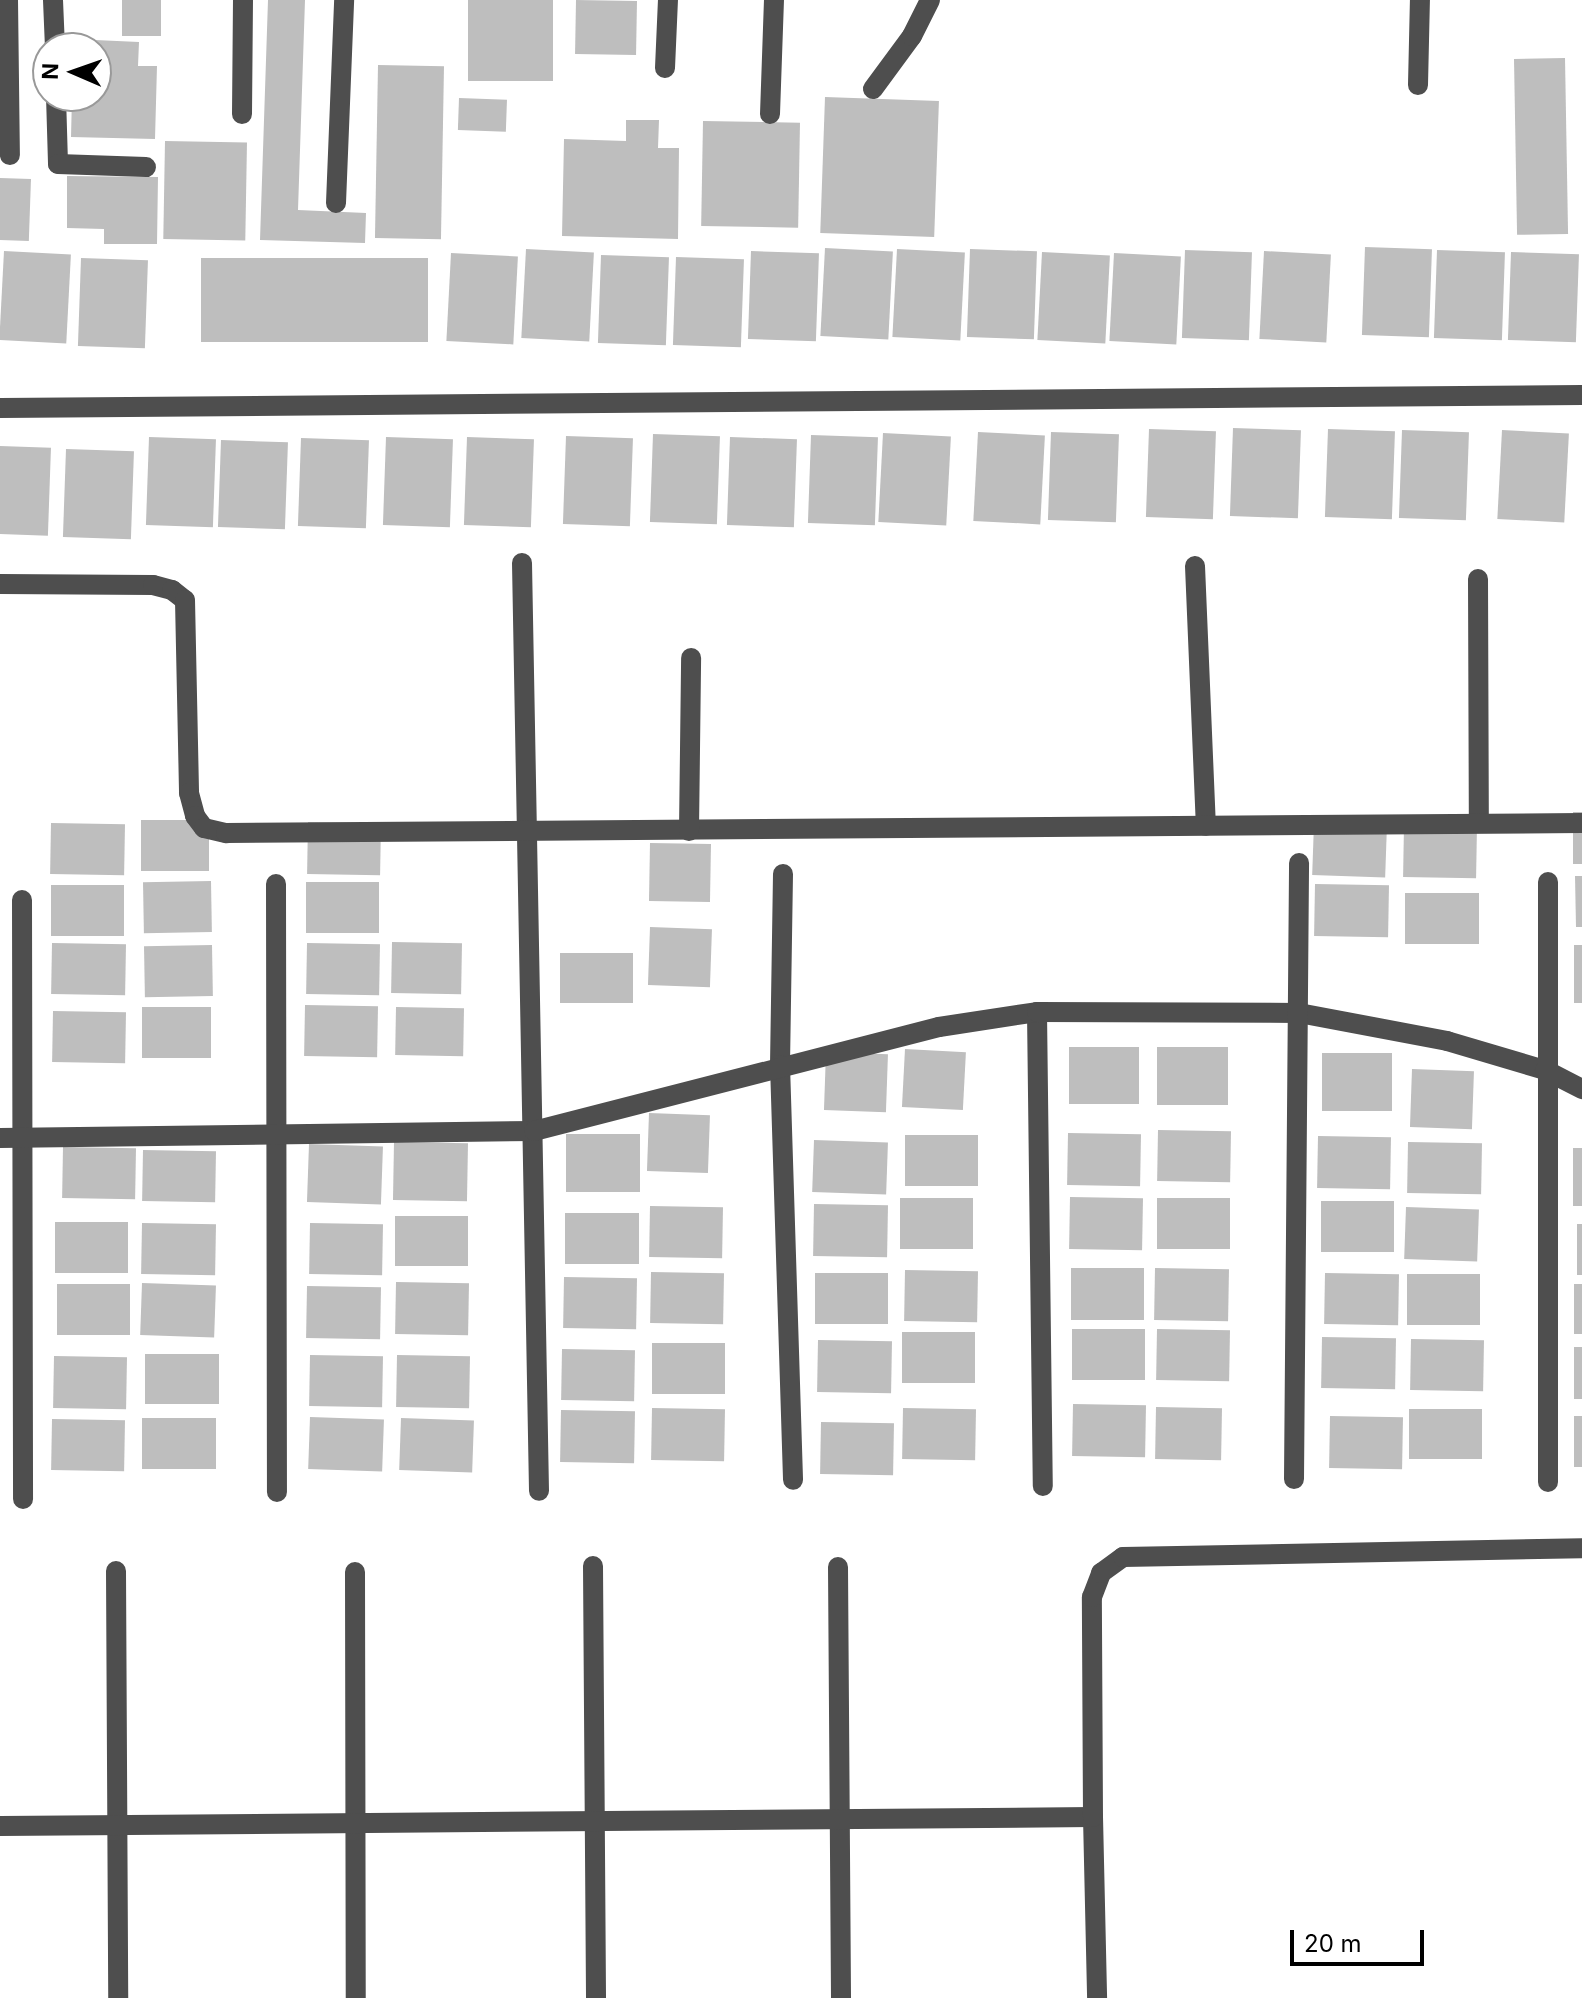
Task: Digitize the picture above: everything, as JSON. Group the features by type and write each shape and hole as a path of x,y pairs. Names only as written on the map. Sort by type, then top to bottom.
{"street":[{"path":"53,0 54,32"},
{"path":"242,114 243,0"},
{"path":"336,203 344,0"},
{"path":"665,68 668,0"},
{"path":"770,114 774,0"},
{"path":"873,89 912,36 930,0"},
{"path":"1418,85 1420,0"},
{"path":"6,9 10,155"},
{"path":"56,112 58,164 146,167"},
{"path":"0,408 1582,395"},
{"path":"522,563 530,832 539,1491"},
{"path":"1195,566 1206,826"},
{"path":"1478,579 1479,823"},
{"path":"0,584 153,585 172,590 185,600 189,793 195,816 204,828 226,833 1582,823"},
{"path":"689,831 691,658"},
{"path":"1294,1479 1299,863"},
{"path":"783,874 780,1065 793,1480"},
{"path":"1548,882 1545,1070 1548,1482"},
{"path":"276,884 277,1492"},
{"path":"22,900 23,1499"},
{"path":"1037,1012 1043,1486"},
{"path":"0,1138 534,1131 780,1065 939,1027 1037,1012 1299,1013 1447,1041 1545,1070 1582,1089"},
{"path":"1097,1998 1092,1597 1101,1573 1123,1557 1582,1548"},
{"path":"593,1566 596,1998"},
{"path":"838,1567 841,1998"},
{"path":"116,1571 118,1998"},
{"path":"355,1572 356,1998"},
{"path":"0,1826 1093,1817"}],"building":[{"path":"122,0 161,0 161,36 122,36"},
{"path":"268,0 305,0 298,210 366,213 365,243 260,240"},
{"path":"468,0 553,0 553,81 468,81"},
{"path":"576,0 637,1 636,55 575,54"},
{"path":"112,41 139,42 138,66 157,66 155,139 71,137 72,112 112,112"},
{"path":"1565,58 1568,234 1517,235 1514,59"},
{"path":"378,65 444,66 441,239 375,238"},
{"path":"825,97 939,101 934,237 820,233"},
{"path":"459,98 507,100 506,132 458,130"},
{"path":"626,120 659,120 658,148 679,148 678,239 562,236 564,139 626,141"},
{"path":"703,121 800,123 798,228 701,226"},
{"path":"165,141 247,142 245,240 163,239"},
{"path":"67,176 158,177 157,244 104,244 104,229 67,228"},
{"path":"0,178 31,179 29,241 0,240"},
{"path":"1365,247 1432,249 1429,337 1362,335"},
{"path":"825,248 893,252 888,339 820,336"},
{"path":"526,249 594,253 589,341 521,338"},
{"path":"897,249 965,253 960,340 892,337"},
{"path":"970,249 1037,251 1034,339 967,337"},
{"path":"1185,250 1252,252 1249,340 1182,338"},
{"path":"1437,250 1505,252 1502,340 1434,338"},
{"path":"4,251 71,255 66,343 0,340"},
{"path":"751,251 819,253 816,341 748,339"},
{"path":"1264,251 1331,255 1326,342 1259,339"},
{"path":"1042,252 1110,256 1105,343 1037,340"},
{"path":"1511,252 1579,254 1576,342 1508,340"},
{"path":"451,253 518,257 513,344 446,341"},
{"path":"1114,253 1181,257 1176,344 1109,341"},
{"path":"601,255 669,257 666,345 598,343"},
{"path":"676,257 744,259 741,347 673,345"},
{"path":"81,258 148,260 145,348 78,346"},
{"path":"201,258 428,258 428,342 201,342"},
{"path":"1233,428 1301,430 1298,518 1230,516"},
{"path":"1149,429 1216,431 1213,519 1146,517"},
{"path":"1328,429 1395,431 1392,519 1325,517"},
{"path":"1402,430 1469,432 1466,520 1399,518"},
{"path":"1502,430 1569,434 1564,522 1497,519"},
{"path":"978,432 1045,436 1040,524 973,521"},
{"path":"1051,432 1119,434 1116,522 1048,520"},
{"path":"883,433 951,437 946,525 878,522"},
{"path":"653,434 720,436 717,524 650,522"},
{"path":"811,435 878,437 875,525 808,523"},
{"path":"566,436 633,438 630,526 563,524"},
{"path":"149,437 216,439 213,527 146,525"},
{"path":"386,437 453,439 450,527 383,525"},
{"path":"467,437 534,439 531,527 464,525"},
{"path":"730,437 797,439 794,527 727,525"},
{"path":"301,438 369,440 366,528 298,526"},
{"path":"221,440 288,442 285,529 218,527"},
{"path":"0,446 51,448 48,536 0,534"},
{"path":"66,449 134,451 131,539 63,537"},
{"path":"1573,812 1582,812 1582,864 1573,864"},
{"path":"141,820 209,820 209,871 141,871"},
{"path":"308,822 381,823 380,875 307,874"},
{"path":"51,823 125,824 124,875 50,874"},
{"path":"1314,823 1387,826 1385,878 1312,875"},
{"path":"1404,825 1477,826 1476,878 1403,877"},
{"path":"650,843 711,844 710,902 649,901"},
{"path":"1575,876 1582,876 1582,927 1576,927"},
{"path":"211,881 212,932 144,933 143,882"},
{"path":"306,882 379,882 379,933 306,933"},
{"path":"1315,884 1389,885 1388,937 1314,936"},
{"path":"51,885 124,885 124,936 51,936"},
{"path":"1405,893 1479,893 1479,944 1405,944"},
{"path":"650,927 712,929 710,987 648,985"},
{"path":"392,942 462,943 461,994 391,993"},
{"path":"52,943 126,944 125,995 51,994"},
{"path":"307,943 380,944 379,995 306,994"},
{"path":"212,945 213,996 145,997 144,946"},
{"path":"1574,945 1582,945 1582,1003 1574,1003"},
{"path":"560,953 633,953 633,1003 560,1003"},
{"path":"305,1005 378,1006 377,1057 304,1056"},
{"path":"142,1007 211,1007 211,1058 142,1058"},
{"path":"396,1007 464,1008 463,1056 395,1055"},
{"path":"53,1011 126,1012 125,1063 52,1062"},
{"path":"1069,1047 1139,1047 1139,1104 1069,1104"},
{"path":"1157,1047 1228,1047 1228,1105 1157,1105"},
{"path":"905,1049 966,1052 963,1110 902,1107"},
{"path":"826,1052 888,1054 886,1112 824,1110"},
{"path":"1322,1053 1392,1053 1392,1111 1322,1111"},
{"path":"1412,1069 1474,1071 1472,1129 1410,1127"},
{"path":"649,1113 710,1115 708,1173 647,1171"},
{"path":"1158,1130 1231,1131 1230,1182 1157,1181"},
{"path":"1068,1133 1141,1134 1140,1186 1067,1185"},
{"path":"566,1134 640,1134 640,1192 566,1192"},
{"path":"905,1135 978,1135 978,1186 905,1186"},
{"path":"1318,1136 1391,1137 1390,1189 1317,1188"},
{"path":"814,1140 888,1143 886,1195 812,1192"},
{"path":"394,1142 468,1143 467,1201 393,1200"},
{"path":"1408,1142 1482,1143 1481,1194 1407,1193"},
{"path":"309,1144 383,1147 381,1205 307,1202"},
{"path":"63,1147 136,1148 135,1199 62,1198"},
{"path":"1573,1148 1582,1148 1582,1206 1573,1206"},
{"path":"143,1150 216,1151 215,1202 142,1201"},
{"path":"1070,1197 1143,1198 1142,1250 1069,1249"},
{"path":"900,1198 973,1198 973,1249 900,1249"},
{"path":"1157,1198 1230,1198 1230,1249 1157,1249"},
{"path":"1321,1201 1394,1201 1394,1252 1321,1252"},
{"path":"814,1204 888,1205 887,1257 813,1256"},
{"path":"650,1206 723,1207 722,1258 649,1257"},
{"path":"1406,1207 1479,1210 1477,1262 1404,1259"},
{"path":"565,1213 639,1213 639,1264 565,1264"},
{"path":"395,1216 468,1216 468,1266 395,1266"},
{"path":"55,1222 128,1222 128,1273 55,1273"},
{"path":"142,1223 216,1224 215,1275 141,1274"},
{"path":"310,1223 383,1224 382,1275 309,1274"},
{"path":"1577,1224 1582,1224 1582,1275 1577,1275"},
{"path":"1071,1268 1144,1268 1144,1320 1071,1320"},
{"path":"1155,1268 1229,1269 1228,1321 1154,1320"},
{"path":"905,1270 978,1271 977,1322 904,1321"},
{"path":"651,1272 724,1273 723,1324 650,1323"},
{"path":"815,1273 888,1273 888,1324 815,1324"},
{"path":"1325,1273 1399,1274 1398,1325 1324,1324"},
{"path":"1407,1274 1480,1274 1480,1325 1407,1325"},
{"path":"564,1277 637,1278 636,1329 563,1328"},
{"path":"396,1282 469,1283 468,1335 395,1334"},
{"path":"142,1283 216,1286 214,1338 140,1335"},
{"path":"57,1284 130,1284 130,1335 57,1335"},
{"path":"1574,1284 1582,1284 1582,1334 1574,1334"},
{"path":"307,1286 381,1287 380,1339 306,1338"},
{"path":"1072,1329 1145,1329 1145,1380 1072,1380"},
{"path":"1157,1329 1230,1330 1229,1381 1156,1380"},
{"path":"902,1332 975,1332 975,1383 902,1383"},
{"path":"1322,1337 1396,1338 1395,1389 1321,1388"},
{"path":"1411,1339 1484,1340 1483,1391 1410,1390"},
{"path":"818,1340 892,1341 891,1393 817,1392"},
{"path":"652,1343 725,1343 725,1394 652,1394"},
{"path":"1574,1347 1582,1347 1582,1399 1574,1399"},
{"path":"562,1349 635,1350 634,1401 561,1400"},
{"path":"145,1354 219,1354 219,1404 145,1404"},
{"path":"310,1355 383,1356 382,1407 309,1406"},
{"path":"397,1355 470,1356 469,1408 396,1407"},
{"path":"54,1356 127,1357 126,1409 53,1408"},
{"path":"1073,1404 1146,1405 1145,1457 1072,1456"},
{"path":"1156,1407 1222,1408 1221,1460 1155,1459"},
{"path":"652,1408 725,1409 724,1461 651,1460"},
{"path":"903,1408 976,1409 975,1460 902,1459"},
{"path":"1409,1409 1482,1409 1482,1459 1409,1459"},
{"path":"561,1410 635,1411 634,1463 560,1462"},
{"path":"1330,1416 1403,1417 1402,1469 1329,1468"},
{"path":"1574,1416 1582,1416 1582,1467 1574,1467"},
{"path":"310,1417 384,1420 382,1472 308,1469"},
{"path":"142,1418 216,1418 216,1469 142,1469"},
{"path":"401,1418 474,1421 472,1473 399,1470"},
{"path":"52,1419 125,1420 124,1471 51,1470"},
{"path":"821,1422 894,1423 893,1475 820,1474"}]}
